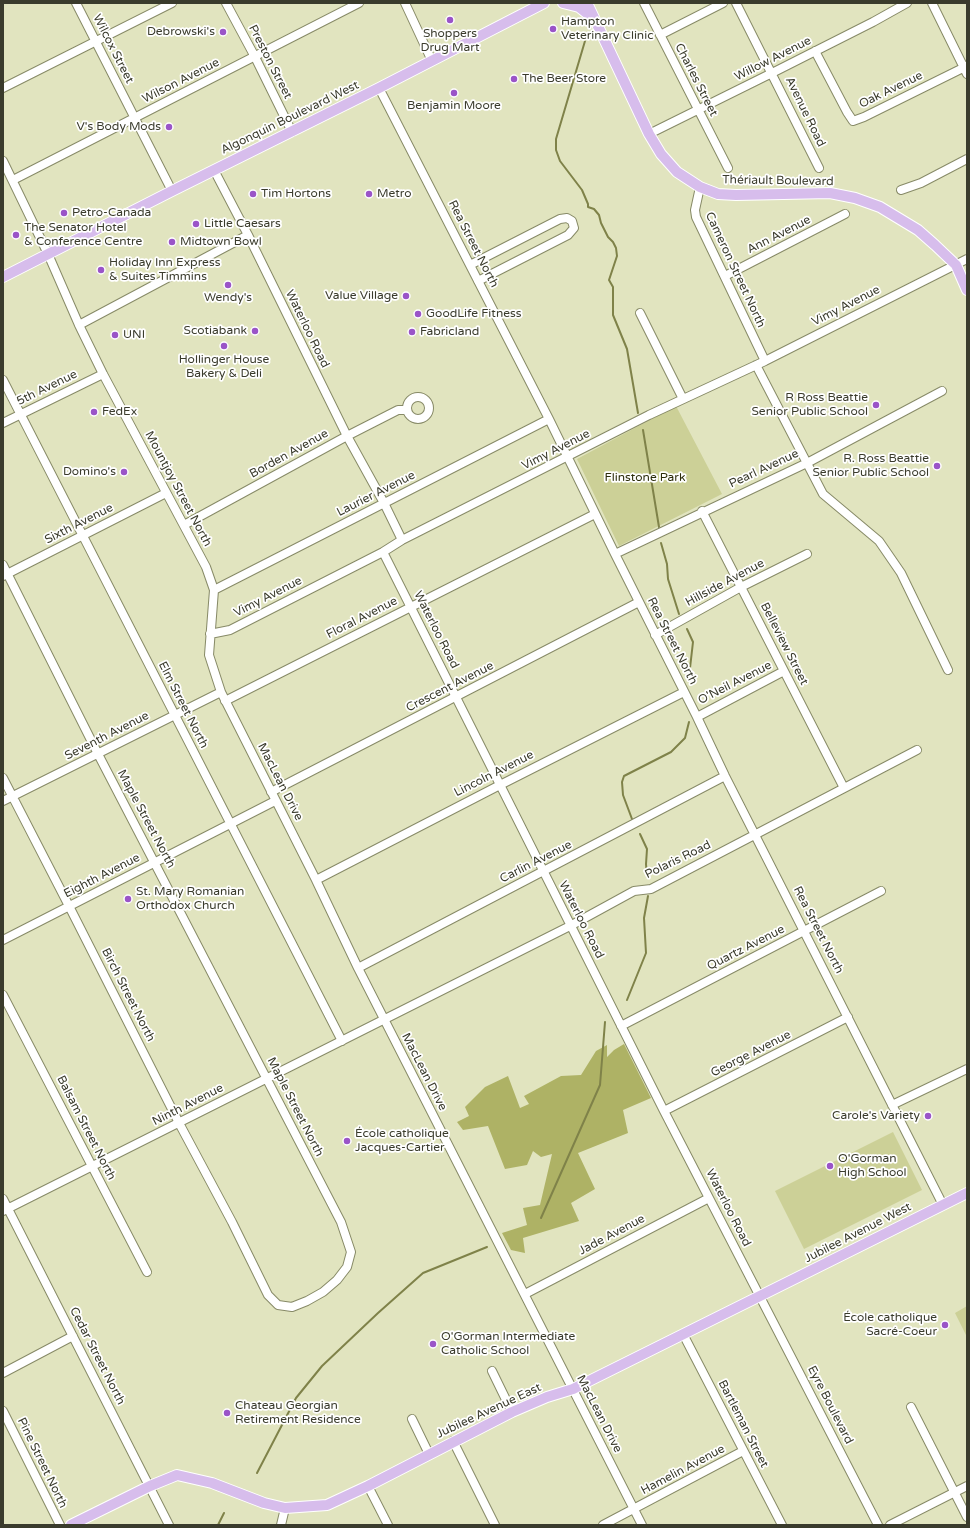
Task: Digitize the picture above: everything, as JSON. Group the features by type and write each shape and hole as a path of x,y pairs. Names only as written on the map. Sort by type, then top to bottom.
{"main road":[{"name":"Algonquin Boulevard West","path":"3,277 379,88 544,3"},
{"path":"563,3 579,7 595,20"},
{"name":"Thériault Boulevard","path":"587,3 649,134 661,154 677,172 700,187 718,194 830,193 855,198 880,207 918,230 956,265 967,290"},
{"path":"595,20 596,3"},
{"name":"Jubilee Avenue West","path":"760,1296 967,1193"},
{"name":"Jubilee Avenue East","path":"71,1525 150,1486 177,1475 212,1483 264,1503 285,1508 326,1505 368,1486 452,1441 512,1412 547,1397 573,1389 760,1296"}],"street":[{"name":"Wilcox Street","path":"76,3 172,191"},
{"path":"3,88 172,3"},
{"name":"Preston Street","path":"226,3 255,57 292,132"},
{"name":"Wilson Avenue","path":"13,180 359,3"},
{"path":"405,3 432,61"},
{"name":"Charles Street","path":"644,3 728,168"},
{"path":"660,35 723,3"},
{"name":"Avenue Road","path":"736,3 819,168"},
{"name":"Willow Avenue","path":"649,134 698,111 873,22 907,3"},
{"path":"932,3 966,69"},
{"name":"Oak Avenue","path":"815,51 853,121 966,69"},
{"name":"Rea Street North","path":"379,88 549,418 655,635 697,716 725,776 943,1205"},
{"path":"901,190 921,182 967,159"},
{"name":"Mountjoy Street North","path":"3,161 48,254 79,325 103,374 206,566 214,590 210,634"},
{"name":"Waterloo Road","path":"214,170 248,235 347,436 384,503 402,540"},
{"name":"Cameron Street North","path":"700,187 695,210 696,217 765,360"},
{"name":"Ann Avenue","path":"725,276 845,214"},
{"path":"470,265 560,219 566,218 572,221 574,228 568,235 478,281"},
{"path":"79,325 248,235"},
{"name":"Vimy Avenue","path":"210,634 230,630 383,552 402,540 967,259"},
{"path":"640,313 683,399"},
{"path":"756,365 823,494 879,541 901,572 948,670"},
{"name":"5th Avenue","path":"3,424 103,374"},
{"name":"Elm Street North","path":"3,380 342,1041"},
{"name":"Pearl Avenue","path":"615,554 702,511 807,463 942,391"},
{"name":"Borden Avenue","path":"184,525 347,436 398,410 407,410"},
{"name":"Laurier Avenue","path":"214,590 549,418"},
{"name":"Sixth Avenue","path":"5,575 166,493"},
{"name":"Belleview Street","path":"702,511 844,788"},
{"name":"Floral Avenue","path":"225,701 595,514"},
{"name":"Waterloo Road","path":"383,552 457,697 542,872 760,1296"},
{"name":"Hillside Avenue","path":"655,635 742,587 807,554"},
{"name":"Maple Street North","path":"3,565 5,575 341,1222 350,1252 347,1267 337,1280 323,1292 307,1302 292,1307 278,1305 268,1295 232,1222"},
{"name":"Crescent Avenue","path":"271,792 639,602"},
{"path":"210,634 209,655 221,692"},
{"name":"O'Neil Avenue","path":"697,716 784,671"},
{"name":"Seventh Avenue","path":"3,801 221,692"},
{"name":"MacLean Drive","path":"221,692 316,880 384,1020 642,1525"},
{"name":"Lincoln Avenue","path":"316,880 684,692"},
{"name":"Polaris Road","path":"384,1020 570,926 634,891 651,889 917,750"},
{"name":"Carlin Avenue","path":"358,968 725,776"},
{"name":"Birch Street North","path":"3,778 179,1123 232,1222"},
{"name":"Eighth Avenue","path":"3,940 275,801"},
{"name":"Quartz Avenue","path":"621,1026 881,891"},
{"name":"Balsam Street North","path":"3,995 146,1272"},
{"name":"George Avenue","path":"664,1111 848,1017"},
{"name":"Ninth Avenue","path":"6,1210 384,1020"},
{"path":"892,1105 967,1069"},
{"name":"Jade Avenue","path":"525,1294 709,1198"},
{"name":"Cedar Street North","path":"3,1199 6,1210 74,1336 169,1525"},
{"name":"Eyre Boulevard","path":"760,1296 878,1525"},
{"name":"Bartleman Street","path":"683,1334 782,1525"},
{"path":"3,1373 74,1336"},
{"path":"492,1372 512,1412"},
{"path":"911,1407 967,1517"},
{"name":"Pine Street North","path":"3,1411 60,1525"},
{"path":"412,1419 429,1454"},
{"path":"452,1441 495,1525"},
{"name":"Hamelin Avenue","path":"603,1525 743,1452"},
{"path":"368,1486 388,1525"},
{"path":"890,1525 967,1486"},
{"path":"281,1525 285,1508"}],"green space":[{"name":"Flinstone Park","path":"676,406 722,494 619,546 577,459"},
{"path":"624,1044 651,1098 623,1110 628,1133 578,1153 595,1189 571,1203 579,1221 523,1238 525,1253 511,1250 502,1233 527,1225 523,1208 540,1205 552,1154 541,1157 533,1151 527,1165 505,1169 488,1126 463,1130 457,1122 469,1116 465,1107 485,1087 508,1076 520,1108 529,1104 524,1096 561,1076 581,1075 596,1051 607,1045 607,1057 614,1050"},
{"path":"893,1132 922,1190 804,1249 775,1191"},
{"path":"967,1306 967,1337 955,1313"}],"waterway":[{"path":"585,41 556,139 556,150 560,161 582,190 588,207 594,209 599,215 608,237 616,248 617,256 609,280 613,287 613,315 627,349 638,413"},
{"path":"643,430 659,527"},
{"path":"661,543 667,564 668,579 679,614"},
{"path":"687,629 693,642 690,668"},
{"path":"632,819 623,795 622,782 624,776 671,752 685,738 689,722"},
{"path":"640,834 647,849 647,877"},
{"path":"627,1000 646,953 644,918 648,896"},
{"path":"541,1218 600,1085 605,1022"},
{"path":"257,1473 296,1398 322,1366 423,1273 487,1247"},
{"path":"218,1525 224,1513"}],"place":[{"name":"Shoppers Drug Mart","path":"450,20"},
{"name":"Hampton Veterinary Clinic","path":"553,29"},
{"name":"Debrowski's","path":"223,32"},
{"name":"The Beer Store","path":"514,79"},
{"name":"Benjamin Moore","path":"454,93"},
{"name":"V's Body Mods","path":"169,127"},
{"name":"Tim Hortons","path":"253,194"},
{"name":"Metro","path":"369,194"},
{"name":"Petro-Canada","path":"64,213"},
{"name":"Little Caesars","path":"196,224"},
{"name":"The Senator Hotel & Conference Centre","path":"16,235"},
{"name":"Midtown Bowl","path":"172,242"},
{"name":"Holiday Inn Express & Suites Timmins","path":"101,270"},
{"name":"Wendy's","path":"228,285"},
{"name":"Value Village","path":"406,296"},
{"name":"GoodLife Fitness","path":"418,314"},
{"name":"Scotiabank","path":"255,331"},
{"name":"Fabricland","path":"412,332"},
{"name":"UNI","path":"115,335"},
{"name":"Hollinger House Bakery & Deli","path":"224,346"},
{"name":"R Ross Beattie Senior Public School","path":"876,405"},
{"name":"FedEx","path":"94,412"},
{"name":"R. Ross Beattie Senior Public School","path":"937,466"},
{"name":"Domino's","path":"124,472"},
{"name":"St. Mary Romanian Orthodox Church","path":"128,899"},
{"name":"Carole's Variety","path":"928,1116"},
{"name":"École catholique Jacques-Cartier","path":"347,1141"},
{"name":"O'Gorman High School","path":"830,1166"},
{"name":"École catholique Sacré-Coeur","path":"945,1325"},
{"name":"O'Gorman Intermediate Catholic School","path":"433,1344"},
{"name":"Chateau Georgian Retirement Residence","path":"227,1413"}]}
